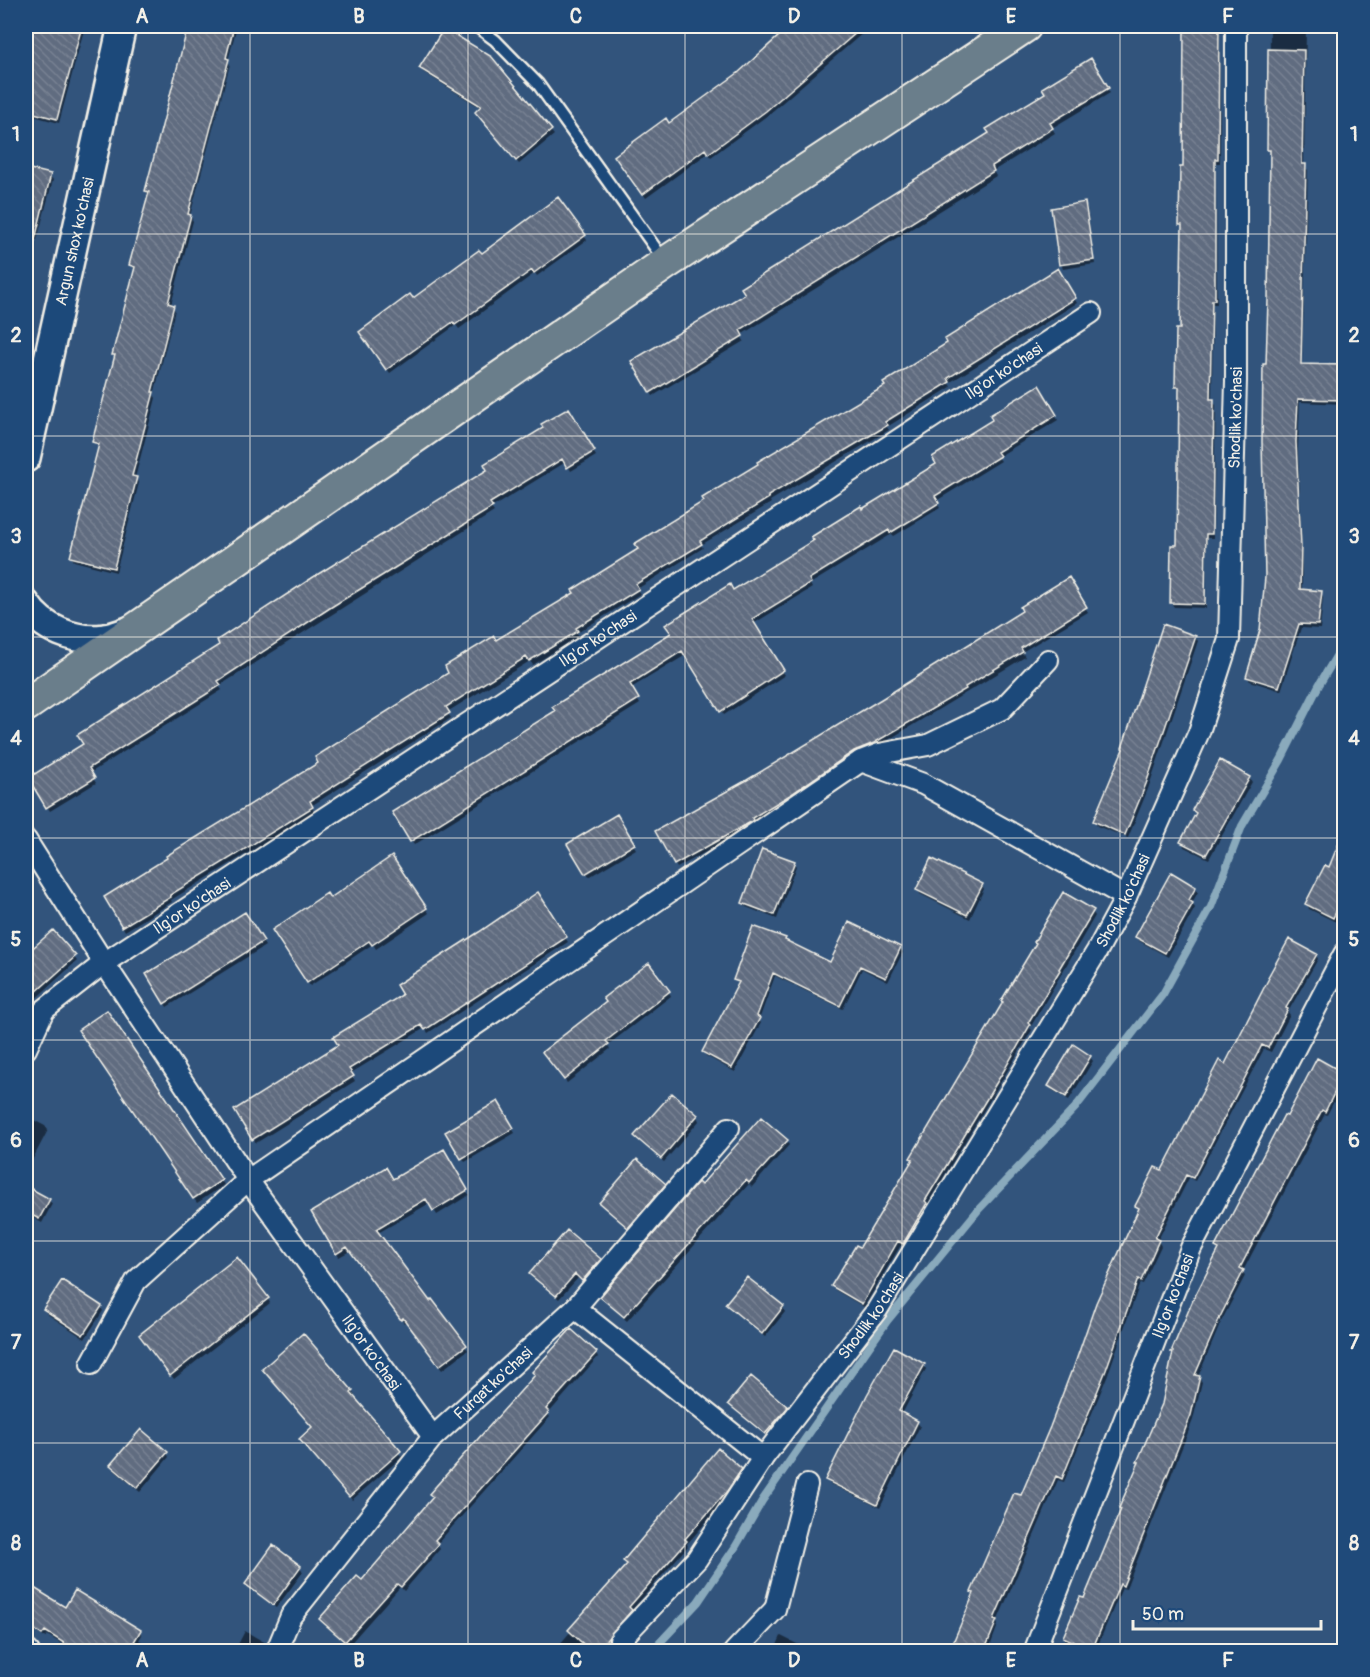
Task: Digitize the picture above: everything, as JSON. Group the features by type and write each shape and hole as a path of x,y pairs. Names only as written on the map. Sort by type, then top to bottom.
{"main road":[{"path":"26,705 666,263 1025,26"}],"street":[{"name":"Argun shox ko'chasi","path":"26,458 122,26"},
{"name":"Shodlik ko'chasi","path":"620,1640 697,1559 763,1458 877,1310 1097,951 1126,897 1199,732 1229,639 1236,381 1236,26"},
{"name":"Ilg'or ko'chasi","path":"26,1049 44,1010 104,963 1091,313"},
{"path":"26,604 45,623 78,638 105,638 135,629"},
{"path":"91,1364 136,1281 248,1180 861,761 879,754 928,745 1002,709 1048,660"},
{"path":"861,761 923,784 1126,897"},
{"name":"Ilg'or ko'chasi","path":"26,840 104,963 248,1180 433,1437"},
{"name":"Ilg'or ko'chasi","path":"1034,1652 1191,1248 1344,954"},
{"name":"Furqat ko'chasi","path":"276,1652 291,1616 433,1437 576,1308 729,1128"},
{"path":"576,1308 763,1458"},
{"path":"734,1652 775,1609 807,1485"}],"lane":[{"path":"476,26 495,40 538,84 666,263"}],"building":[{"path":"33,26 82,26 57,119 26,111 26,54"},
{"path":"188,26 234,26 226,58 229,59 188,214 191,215 168,303 174,305 132,476 137,477 114,568 70,557 99,444 92,442 135,267 129,265 149,192 145,191"},
{"path":"790,26 864,26 766,111 708,154 705,149 642,195 614,156 666,118 669,123 738,73"},
{"path":"1184,26 1219,26 1218,159 1215,159 1215,300 1212,300 1210,399 1214,399 1212,534 1206,534 1205,604 1170,603 1171,545 1177,545 1179,387 1175,387 1176,329 1180,329 1182,225 1179,225 1180,167 1183,167"},
{"path":"444,28 492,57 552,130 516,161 475,112 481,106 419,68"},
{"path":"1268,49 1304,50 1302,164 1306,164 1301,364 1344,365 1344,400 1298,399 1296,442 1301,545 1300,589 1322,591 1318,625 1299,624 1279,687 1246,677 1260,630 1265,577 1262,442 1263,364 1266,364 1268,299 1270,150 1267,150"},
{"path":"1091,58 1109,88 1050,123 1053,128 992,166 994,171 740,330 743,336 650,393 631,361 745,294 741,288 989,133 986,129 1045,93 1042,88"},
{"path":"26,168 51,174 33,248 26,247"},
{"path":"558,197 586,235 534,273 532,270 455,325 453,322 386,370 359,332 410,294 413,298 479,250 482,253"},
{"path":"1085,202 1094,260 1059,265 1051,208"},
{"path":"1058,268 1076,298 948,378 950,382 885,422 888,425 768,496 769,498 700,541 702,544 636,584 639,589 576,628 578,631 529,661 526,657 446,707 450,713 310,801 313,807 122,927 104,897 167,858 166,856 318,763 315,757 448,673 445,666 494,636 496,640 574,593 572,590 638,549 634,544 704,501 702,498 758,464 757,462 885,386 883,383 947,343 945,339"},
{"path":"1039,385 1057,415 997,452 1000,456 935,496 939,503 890,533 889,530 809,579 811,583 752,619 784,670 720,712 682,651 630,684 639,699 410,842 392,812 555,711 552,707 671,633 665,625 730,584 733,590 814,540 811,537 936,464 932,457 992,420 990,415"},
{"path":"569,408 595,451 567,468 562,459 490,503 493,507 333,606 218,681 221,685 89,768 95,778 46,808 28,778 83,744 77,735 219,645 217,640 315,576 487,470 484,464 543,428 541,424"},
{"path":"1069,577 1087,607 1021,648 1023,652 965,687 966,689 874,743 854,751 752,818 753,820 749,823 674,865 655,831 747,780 883,698 1022,611 1020,607"},
{"path":"1163,624 1196,636 1146,784 1125,835 1093,821 1123,749"},
{"path":"1220,760 1250,777 1206,855 1180,842 1196,813 1192,810"},
{"path":"617,814 635,844 585,874 567,844"},
{"path":"1344,830 1344,896 1333,918 1305,904 1325,865 1329,867"},
{"path":"762,849 795,861 774,915 742,903"},
{"path":"392,856 427,908 372,945 369,941 307,983 272,930 327,893 330,898"},
{"path":"931,858 983,884 967,915 916,890"},
{"path":"1171,872 1196,887 1189,900 1193,903 1165,953 1135,937"},
{"path":"538,892 567,937 425,1030 421,1025 349,1069 354,1076 252,1140 234,1110 338,1045 333,1037 402,995 396,985"},
{"path":"1063,892 1094,910 1028,1023 1030,1025 1003,1072 925,1201 927,1203 903,1244 898,1241 862,1304 831,1286 856,1245 860,1247 913,1159 910,1158 1003,1002 1001,1001"},
{"path":"245,912 264,941 164,1004 146,974"},
{"path":"849,922 901,947 886,978 860,966 840,1006 773,973 757,1016 760,1018 732,1068 702,1052 739,982 733,980 753,926 786,938 785,940 830,962"},
{"path":"53,930 76,956 26,1001 26,954"},
{"path":"1289,939 1317,954 1286,1008 1288,1009 1268,1048 1262,1045 1193,1178 1186,1175 1155,1238 1159,1240 1141,1281 1138,1279 1106,1370 1062,1479 1056,1476 994,1619 997,1620 984,1652 949,1652 974,1593 971,1592 1014,1493 1021,1495 1050,1427 1096,1303 1139,1208 1135,1206 1155,1167 1162,1170 1219,1060 1225,1064"},
{"path":"649,963 670,991 606,1041 609,1044 564,1080 542,1052 606,1002 603,998"},
{"path":"107,1010 222,1180 193,1199 78,1030"},
{"path":"1073,1044 1091,1056 1066,1097 1048,1086"},
{"path":"1317,1058 1344,1073 1325,1112 1322,1110 1240,1268 1244,1270 1221,1315 1195,1375 1200,1376 1191,1415 1123,1586 1120,1584 1092,1650 1063,1637 1080,1597 1084,1598 1162,1404 1173,1352 1171,1352 1193,1300 1219,1249 1215,1247 1284,1115 1287,1116"},
{"path":"672,1093 698,1115 661,1159 634,1136"},
{"path":"498,1101 514,1128 461,1159 445,1132"},
{"path":"761,1117 788,1140 749,1183 746,1180 624,1317 600,1297 698,1182 701,1185"},
{"path":"444,1149 468,1190 433,1211 426,1199 376,1229 430,1301 432,1299 467,1345 439,1366 403,1318 401,1320 347,1247 336,1254 311,1212 386,1167 393,1179"},
{"path":"637,1159 666,1184 628,1228 599,1203"},
{"path":"26,1186 50,1199 39,1219 26,1212"},
{"path":"567,1230 601,1259 582,1281 575,1274 556,1296 529,1274"},
{"path":"237,1257 269,1298 170,1376 139,1335"},
{"path":"747,1277 784,1306 762,1334 725,1304"},
{"path":"62,1280 102,1306 83,1335 43,1309"},
{"path":"571,1329 597,1352 546,1409 549,1412 435,1540 439,1544 401,1587 397,1584 345,1642 319,1619 357,1576 362,1580 433,1497 429,1494 535,1375 532,1372"},
{"path":"303,1333 401,1451 349,1497 299,1439 312,1427 262,1369"},
{"path":"894,1347 925,1364 899,1411 918,1421 877,1505 825,1480 867,1395"},
{"path":"751,1376 788,1407 765,1434 728,1404"},
{"path":"141,1429 168,1452 137,1488 110,1465"},
{"path":"718,1448 742,1469 727,1491 685,1539 687,1541 629,1607 632,1610 596,1652 592,1652 568,1630 627,1564 623,1561"},
{"path":"273,1545 301,1566 273,1605 245,1584"},
{"path":"26,1583 65,1607 75,1590 141,1630 128,1652 78,1652 45,1631 42,1635 26,1624"}],"waterway":[{"path":"651,1652 698,1602 736,1546 762,1501 887,1321 979,1209 1075,1108 1163,994 1211,907 1242,826 1281,760 1319,685 1344,643"}]}
